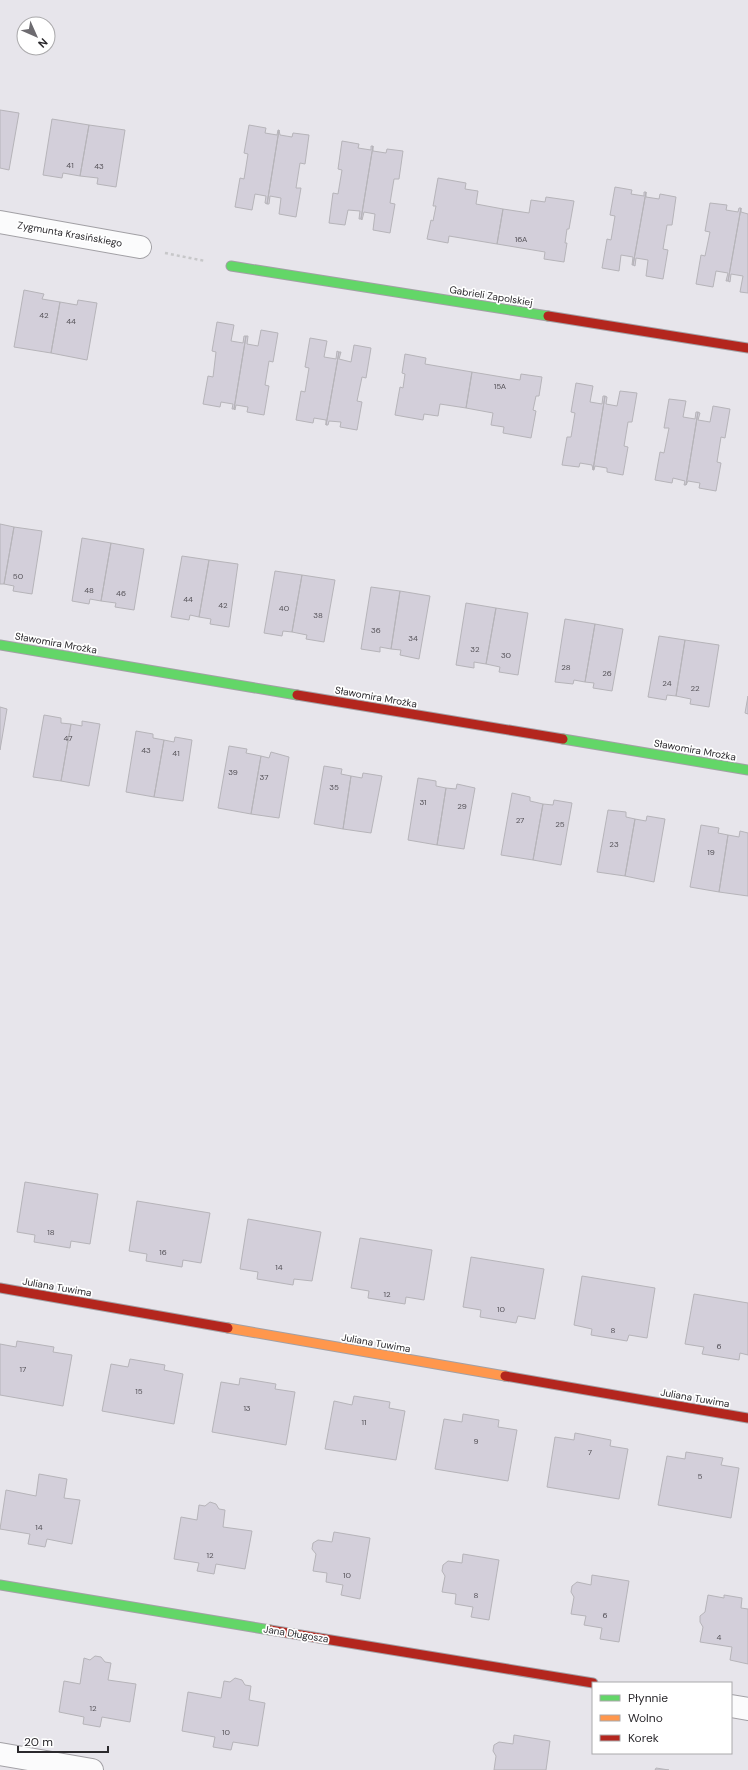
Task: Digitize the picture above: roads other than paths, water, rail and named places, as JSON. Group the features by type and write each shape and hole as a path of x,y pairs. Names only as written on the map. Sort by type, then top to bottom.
{"street":[{"name":"Zygmunta Krasińskiego","path":"0,222 140,247"},
{"name":"Gabrieli Zapolskiej","path":"231,266 748,348"},
{"name":"Sławomira Mrożka","path":"0,644 748,770"},
{"name":"Juliana Tuwima","path":"0,1288 748,1418"},
{"name":"Jana Długosza","path":"0,1585 592,1684"},
{"path":"732,1706 748,1709"},
{"path":"0,1754 92,1770"}]}
